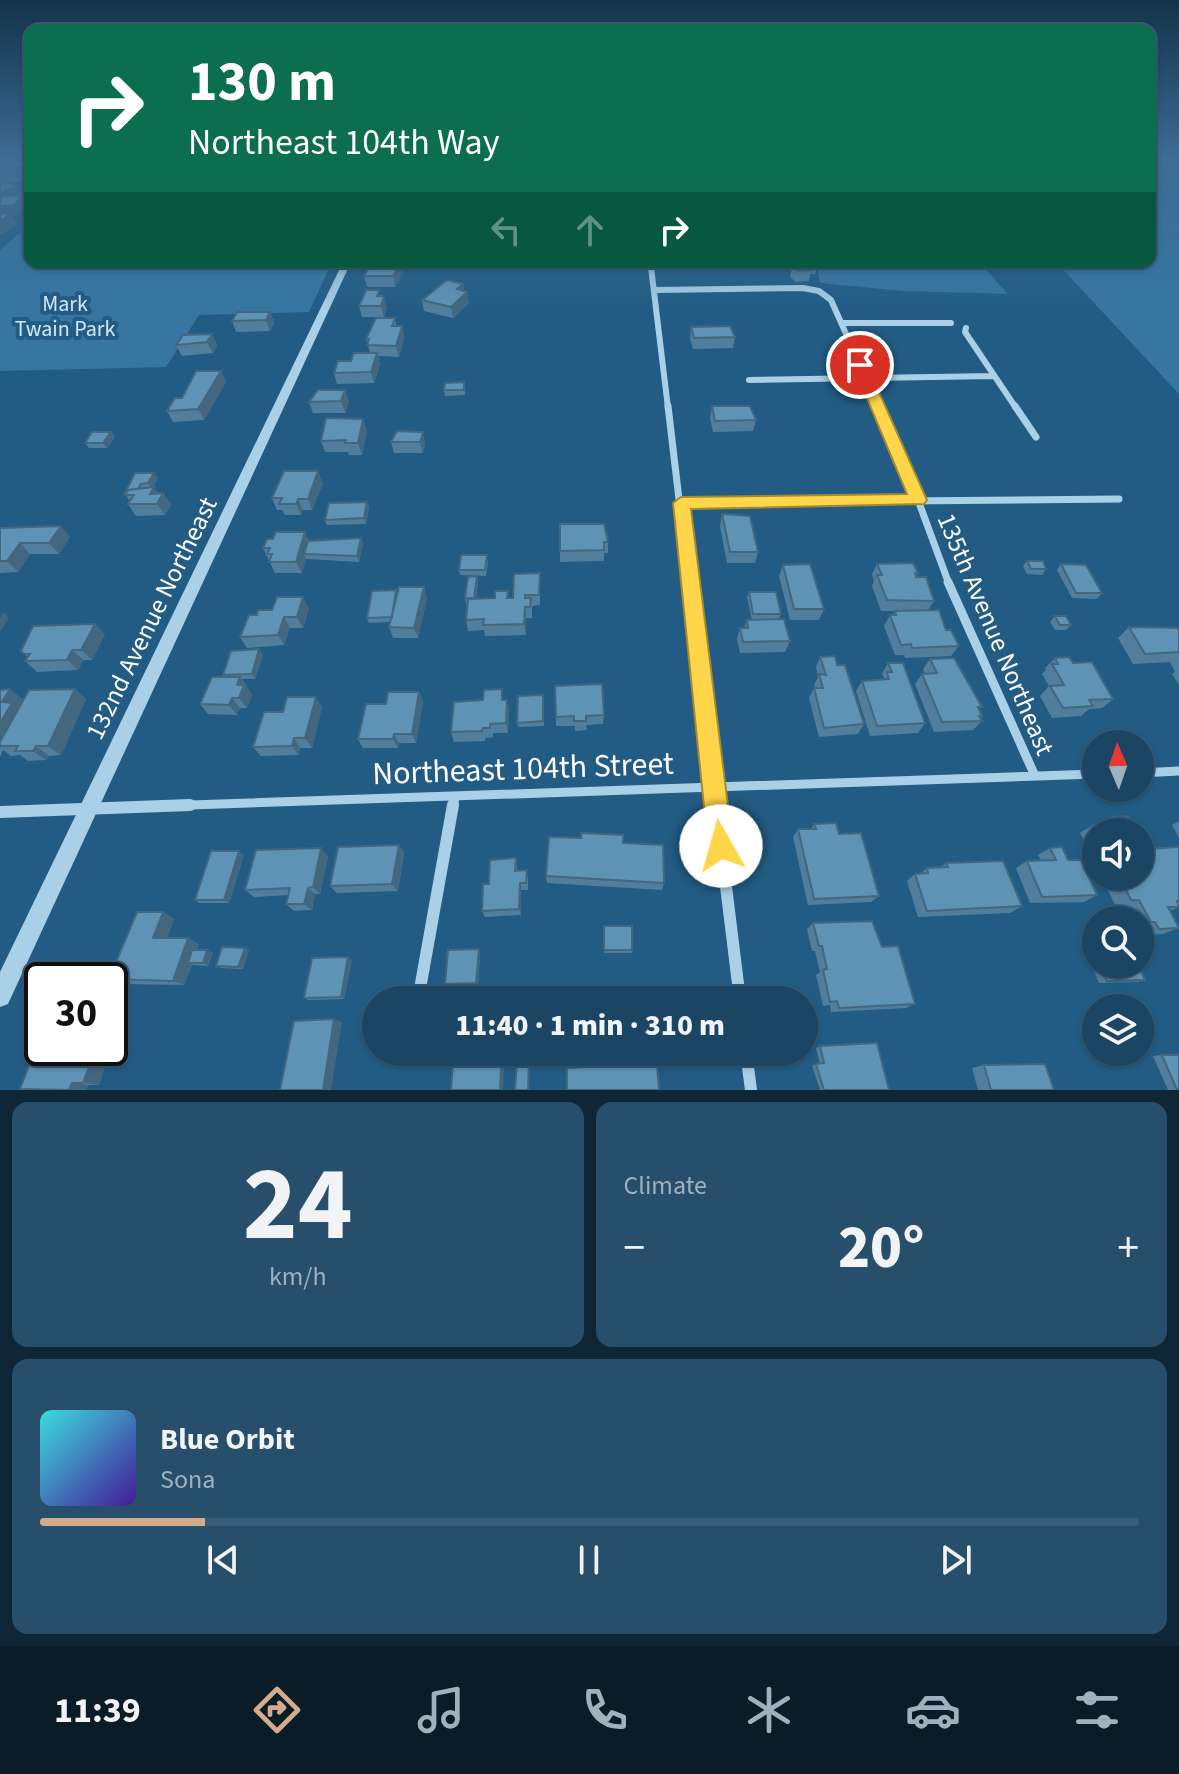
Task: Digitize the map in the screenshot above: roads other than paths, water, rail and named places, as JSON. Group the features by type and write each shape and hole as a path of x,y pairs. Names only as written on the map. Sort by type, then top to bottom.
{"street":[{"name":"132nd Avenue Northeast","path":"0,996 344,268"},
{"path":"651,268 738,986"},
{"name":"135th Avenue Northeast","path":"654,290 803,288 819,291 831,300 918,500 944,574 1035,776"},
{"path":"842,323 951,323"},
{"path":"966,328 965,332 1036,437"},
{"path":"749,380 994,376"},
{"path":"681,503 1119,499"},
{"path":"1154,772 1179,771"},
{"name":"Northeast 104th Street","path":"0,812 1082,774"},
{"path":"421,986 455,797"},
{"path":"748,1066 751,1090"}],"park label":[{"name":"Mark Twain Park","path":"65,316"}]}
